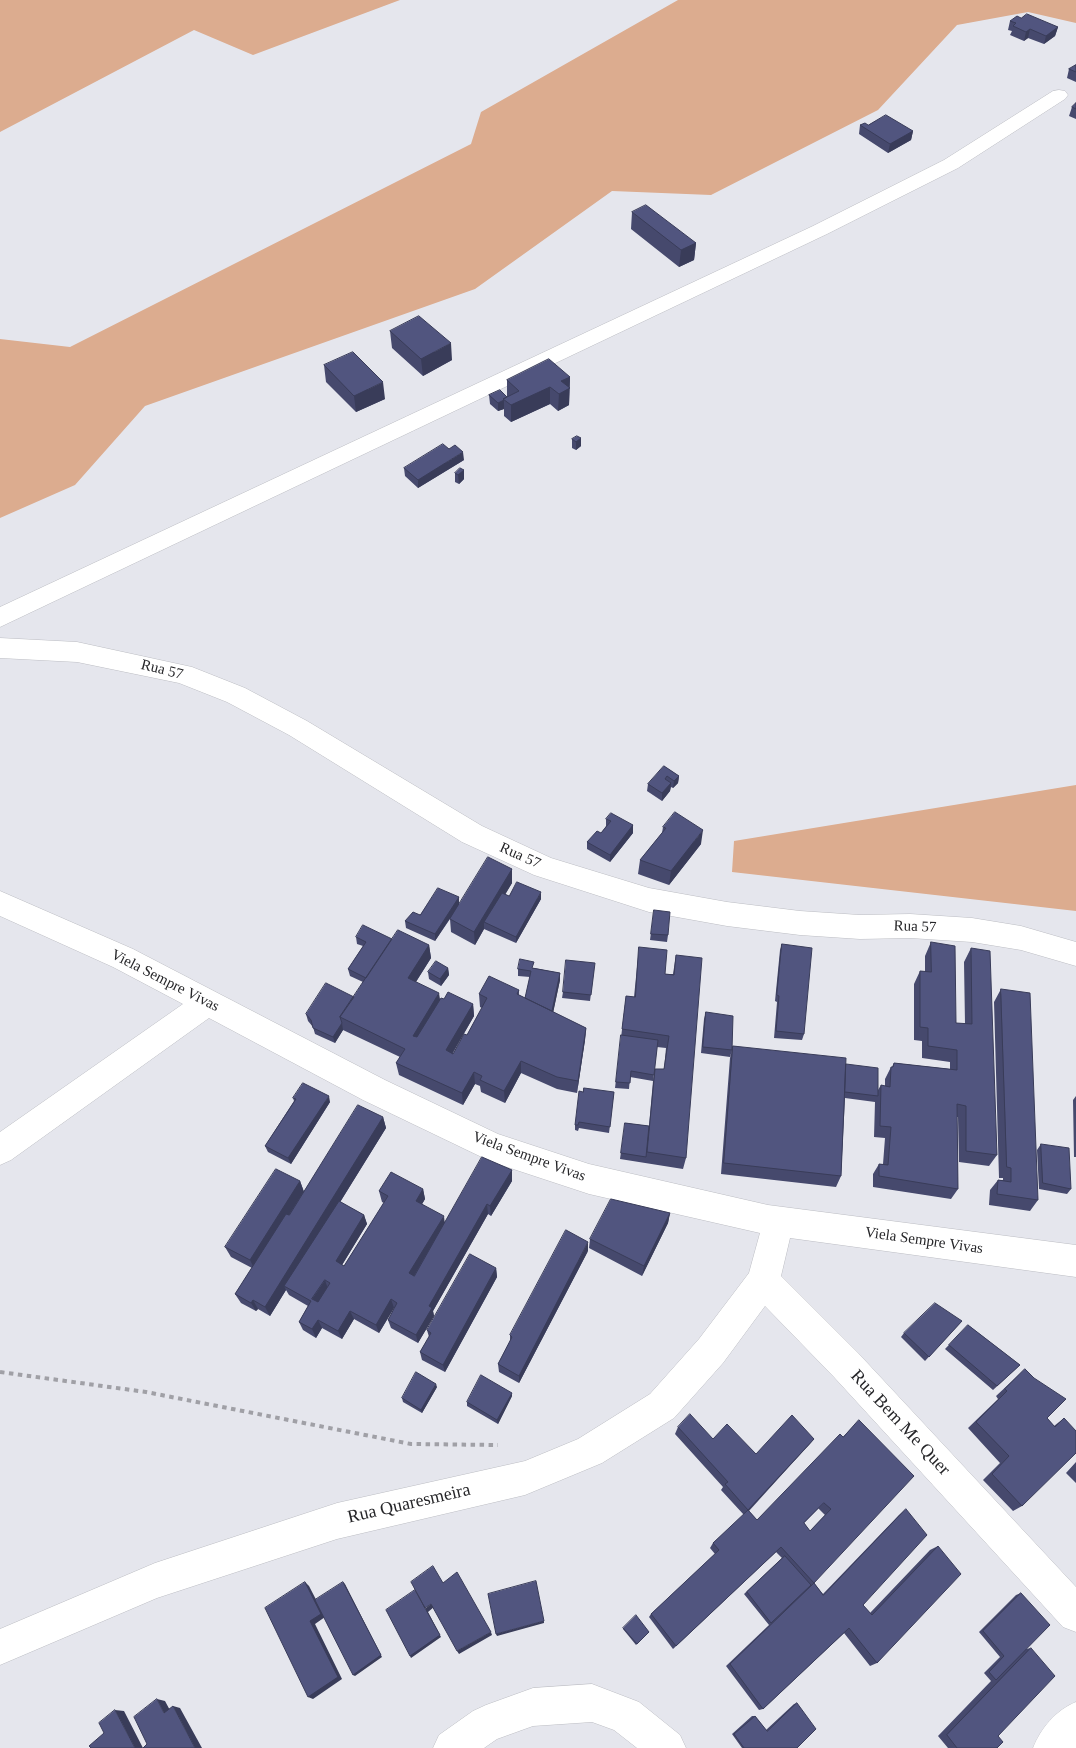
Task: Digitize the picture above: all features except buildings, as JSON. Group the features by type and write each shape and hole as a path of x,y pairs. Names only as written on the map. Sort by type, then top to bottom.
{"street":[{"path":"0,618 820,230 951,164 1059,95"},
{"name":"Rua 57","path":"0,648 77,652 184,674 236,696 298,728 472,834 544,867 650,900 727,914 800,923 860,928 910,926 972,930 1021,938 1076,954"},
{"name":"Viela Sempre Vivas","path":"0,903 123,958 374,1090 492,1147 589,1179 768,1220 1076,1261"},
{"path":"0,1150 207,1002"},
{"path":"763,1281 779,1221"},
{"name":"Rua Bem Me Quer","path":"763,1281 846,1365 1076,1614"},
{"name":"Rua Quaresmeira","path":"0,1647 154,1581 337,1521 525,1478 590,1451 662,1406 712,1351 763,1281"},
{"path":"452,1748 486,1724 533,1707 592,1703 626,1715 667,1748"},
{"path":"1052,1748 1076,1721"}],"path":[{"path":"0,1372 146,1392 411,1444 506,1445"}],"shaded area":[{"path":"0,0 400,0 253,55 194,30 0,132"},
{"path":"678,0 1076,0 1076,23 1028,12 957,25 878,110 711,195 612,191 475,289 145,406 75,485 0,518 0,339 70,347 471,144 481,112"},
{"path":"1076,785 1076,911 732,872 734,841"}]}
